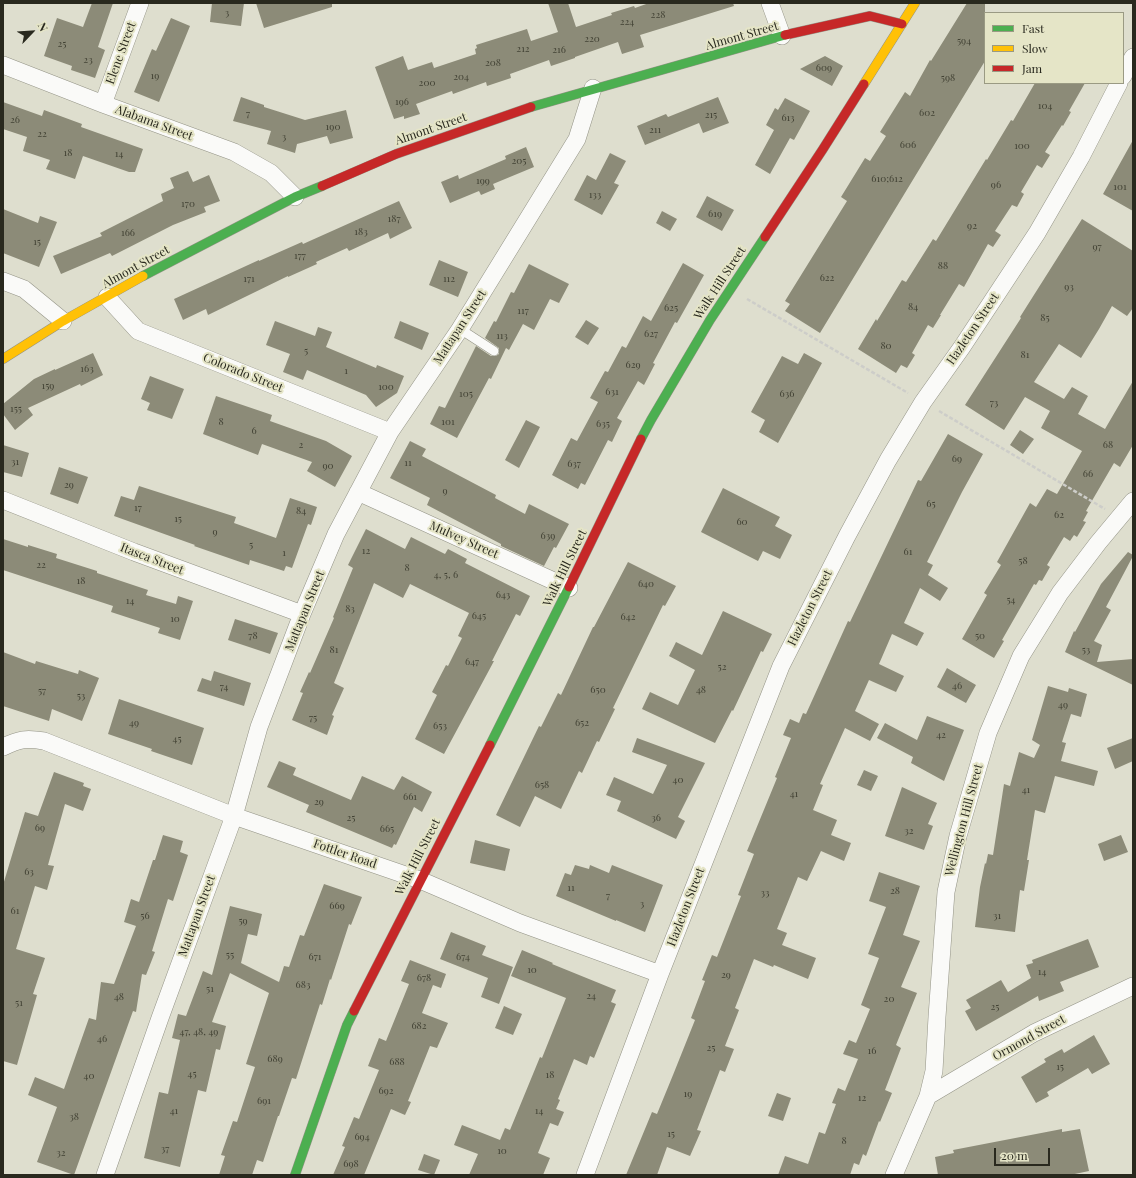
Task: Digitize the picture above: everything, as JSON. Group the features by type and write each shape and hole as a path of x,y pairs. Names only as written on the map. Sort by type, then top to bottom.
{"main road":[{"name":"Walk Hill Street","path":"295,1175 347,1025 569,588 651,420 710,320 823,149 915,3"},
{"name":"Almont Street","path":"3,359 63,321 154,270 295,197 396,154 542,103 782,36 870,16 902,24"}],"street":[{"name":"Elene Street","path":"103,104 140,3"},
{"path":"770,3 782,36"},
{"path":"1124,74 1133,57"},
{"name":"Alabama Street","path":"3,65 103,104 234,152 271,173 295,197"},
{"name":"Hazleton Street","path":"585,1175 660,974 781,666 847,536 888,460 923,402 962,347 1037,233 1081,157 1118,84"},
{"name":"Mattapan Street","path":"105,1175 160,1018 234,816 259,727 302,614 336,534 390,432 460,329 577,139 593,88"},
{"path":"3,281 24,289 63,321"},
{"name":"Colorado Street","path":"108,297 138,331 390,432"},
{"name":"Mulvey Street","path":"358,492 569,588"},
{"name":"Itasca Street","path":"3,500 134,552 302,614"},
{"name":"Wellington Hill Street","path":"894,1175 928,1096 934,1071 946,892 958,836 988,733 1021,656 1060,593 1098,543 1133,501"},
{"name":"Fottler Road","path":"3,747 29,738 44,741 234,816 420,880 520,924 660,974"},
{"name":"Ormond Street","path":"928,1096 1034,1034 1133,986"}],"lane":[{"path":"460,329 494,351"}],"building":[{"path":"92,3 113,3 98,47 105,50 95,78 71,70 72,66 44,56 57,18 83,27"},
{"path":"212,3 244,3 241,26 210,22"},
{"path":"256,3 332,3 332,7 264,28"},
{"path":"548,3 568,3 576,27 612,15 611,13 634,6 635,8 649,3 733,3 734,6 640,35 644,47 622,54 618,42 551,66 549,60 510,74 511,78 487,86 486,82 453,94 452,91 416,104 420,114 404,119 404,116 394,119 375,67 403,56 408,70 432,62 434,68 476,54 476,45 527,29 531,41 558,32"},
{"path":"967,3 985,3 984,63 820,333 785,311 790,304 785,301 847,201 841,197 865,158 870,161 886,136 880,132 905,92 910,96 930,60 931,61"},
{"path":"171,18 190,26 159,102 134,92 152,49 156,51"},
{"path":"825,56 843,66 832,86 800,69"},
{"path":"1034,84 1084,84 1069,111 1071,112 1063,126 1062,125 1045,152 1050,155 1042,168 1037,165 1021,192 1024,194 1017,207 1012,205 995,231 1001,235 993,247 988,244 964,287 959,284 933,328 928,325 912,353 915,355 907,368 901,365 896,373 858,349 902,280 906,282 933,239 936,241 1011,120 1013,121"},
{"path":"241,97 264,105 264,107 305,120 346,110 353,138 330,144 327,136 297,144 295,153 267,144 271,131 233,121"},
{"path":"718,97 729,123 703,133 699,123 645,145 637,126 666,114 668,117"},
{"path":"785,98 810,111 794,140 790,138 770,174 755,165 774,130 766,125 775,108 778,110"},
{"path":"3,102 42,116 44,110 82,124 81,127 143,149 135,172 129,172 83,156 75,179 46,169 50,160 23,151 27,137 3,129"},
{"path":"1133,140 1133,211 1103,194"},
{"path":"526,147 534,167 493,184 495,189 481,195 479,191 450,203 441,182 458,175 459,179 506,159 505,156"},
{"path":"610,153 626,161 614,183 619,185 602,215 574,200 587,175 596,180"},
{"path":"188,171 193,182 209,175 220,201 204,207 206,212 173,225 112,256 110,253 61,274 53,256 102,236 100,233 163,201 161,194 174,188 170,178"},
{"path":"707,196 734,210 722,231 696,217"},
{"path":"399,201 412,228 390,239 388,233 349,251 347,248 316,262 317,264 288,276 208,315 206,309 183,320 174,299 259,260 302,242 303,244"},
{"path":"3,209 38,223 40,216 57,222 39,267 3,253"},
{"path":"662,211 677,219 670,231 656,223"},
{"path":"1082,219 1133,251 1133,308 1127,316 1112,306 1081,358 1059,344 1034,382 1064,399 1072,387 1088,396 1078,414 1105,429 1133,381 1133,445 1120,467 1114,463 1086,511 1088,512 1083,521 1086,522 1077,537 1074,535 1070,541 1064,537 1047,565 1050,567 1042,581 1039,580 1036,585 1034,584 1002,640 1004,641 994,658 962,639 987,595 984,593 1001,565 997,562 1030,503 1036,507 1047,489 1057,494 1082,451 1041,428 1050,411 1025,397 1004,430 965,405"},
{"path":"439,260 468,272 458,297 429,285"},
{"path":"683,263 704,275 677,323 675,322 653,363 655,364 644,385 638,381 617,418 622,421 612,442 608,440 585,485 581,483 578,489 552,475 571,438 577,441 598,402 590,398 605,371 608,372 622,346 626,348 643,316 651,321"},
{"path":"529,264 569,284 559,303 550,299 534,330 523,324 509,350 506,348 491,379 489,378 457,438 430,424 439,406 445,408 476,346 491,356 496,356 499,354 499,348 485,338 494,321 496,322 511,292 514,293"},
{"path":"586,320 599,328 588,345 575,337"},
{"path":"275,321 315,336 318,327 332,332 326,347 376,368 377,365 404,376 397,393 376,407 366,395 307,370 303,380 283,372 290,354 266,345"},
{"path":"400,321 429,333 422,350 394,338"},
{"path":"93,353 103,375 81,386 80,384 28,408 33,415 15,430 3,414 3,404 34,379"},
{"path":"804,353 822,363 778,443 759,432 765,420 751,412 782,356 798,364"},
{"path":"150,376 184,389 172,419 147,410 150,403 141,399"},
{"path":"216,396 272,415 270,421 326,441 352,456 335,487 307,471 312,462 262,444 258,455 203,434"},
{"path":"526,420 540,427 519,468 505,460"},
{"path":"1020,430 1034,439 1023,454 1010,445"},
{"path":"948,434 983,454 927,562 933,565 928,575 948,588 940,601 920,588 904,623 924,633 917,646 892,634 879,664 904,676 896,692 869,680 855,711 879,724 870,741 845,728 820,784 823,785 813,810 837,820 831,835 851,843 844,861 821,851 807,881 798,877 777,929 787,933 782,945 816,958 808,979 774,965 773,967 754,959 735,1008 739,1010 725,1046 734,1049 725,1072 720,1070 697,1130 701,1131 690,1156 667,1147 657,1175 626,1175 652,1112 657,1114 695,1020 691,1018 705,981 702,980 712,955 717,957 741,896 738,895 754,854 747,851 777,778 775,777 791,738 783,735 790,719 799,723 803,713 806,714 848,621 850,622 918,480 921,481"},
{"path":"410,441 426,449 422,456 496,495 495,498 525,514 529,504 569,524 544,566 501,546 501,544 427,505 430,498 390,478"},
{"path":"3,445 29,453 22,477 3,472"},
{"path":"59,467 88,477 78,504 50,494"},
{"path":"139,486 236,517 234,523 276,538 290,498 317,507 311,525 308,524 292,568 286,566 284,571 250,560 249,565 114,516 121,496 134,500"},
{"path":"723,488 780,517 775,526 792,535 780,559 763,551 758,561 701,532"},
{"path":"366,529 405,549 411,537 445,554 448,549 467,559 465,563 530,596 520,616 516,614 492,661 494,661 444,754 415,739 437,695 432,692 446,665 448,666 462,638 458,636 469,613 410,584 403,598 374,583 334,683 344,688 332,715 334,716 327,735 292,720 303,693 300,692 334,618 333,617 353,568 348,565"},
{"path":"3,539 57,554 56,558 148,590 146,595 176,604 178,596 193,601 180,640 158,633 160,628 111,612 113,606 3,570"},
{"path":"1128,552 1133,556 1106,607 1111,610 1094,641 1102,645 1097,662 1133,659 1133,685 1065,652 1074,631 1075,632 1101,584"},
{"path":"628,562 676,586 665,606 663,605 613,708 615,709 599,742 597,741 582,773 579,771 561,809 535,796 520,827 496,815 539,726 541,727 558,693 561,695 593,627"},
{"path":"723,611 772,634 763,652 761,651 733,711 732,710 715,743 642,709 650,692 678,705 695,670 669,656 676,642 702,655"},
{"path":"235,619 278,633 270,654 228,640"},
{"path":"3,652 35,664 36,661 78,674 79,670 99,678 82,721 52,709 49,721 3,706"},
{"path":"947,668 976,685 966,703 937,687"},
{"path":"214,671 251,683 244,706 197,691 202,678 211,681"},
{"path":"1048,686 1068,692 1069,688 1087,694 1081,717 1071,714 1062,742 1066,743 1061,761 1098,771 1094,786 1055,776 1045,813 1035,810 1024,891 1020,890 1015,932 975,927 980,887 985,863 986,864 988,854 993,855 1004,784 1010,786 1019,752 1034,758 1040,745 1032,740"},
{"path":"119,699 204,728 192,765 108,734"},
{"path":"927,716 964,730 944,781 911,763 913,757 877,738 885,723 917,740"},
{"path":"637,738 705,763 678,817 685,821 676,839 617,811 621,801 606,795 614,777 653,794 667,765 632,752"},
{"path":"1133,738 1133,761 1115,769 1107,748"},
{"path":"279,761 296,768 293,775 351,800 362,776 394,790 402,776 432,792 422,812 414,807 396,845 394,844 392,848 306,812 309,805 267,787"},
{"path":"864,770 878,776 871,791 857,785"},
{"path":"54,772 84,783 83,786 91,789 83,811 65,804 48,865 54,866 47,890 35,886 16,949 45,958 33,994 37,995 17,1065 3,1061 3,885 25,812 38,816"},
{"path":"902,787 937,803 928,824 933,826 924,850 885,836"},
{"path":"163,835 183,841 180,852 188,855 173,901 168,899 152,951 155,952 146,975 142,974 136,1012 133,1011 74,1175 37,1162 57,1107 28,1095 35,1077 64,1089 89,1018 96,1020 101,982 114,984 136,926 124,922 131,899 139,902"},
{"path":"1121,835 1128,852 1104,861 1098,844"},
{"path":"475,840 510,849 505,871 470,863"},
{"path":"575,865 589,869 590,865 609,873 612,865 663,885 645,932 556,896 565,873 571,875"},
{"path":"879,872 920,886 903,935 920,941 901,987 917,993 896,1045 901,1048 885,1090 892,1093 880,1122 879,1121 866,1156 863,1154 859,1165 854,1163 850,1175 778,1175 785,1156 808,1164 819,1132 825,1134 836,1104 832,1103 838,1088 845,1091 858,1059 843,1054 849,1040 856,1043 870,1009 861,1005 879,958 868,954 886,907 869,901"},
{"path":"324,884 362,897 351,925 349,924 322,1005 320,1004 296,1079 292,1078 263,1162 257,1160 252,1175 219,1175 225,1156 221,1155 233,1121 237,1122 255,1067 246,1064 269,993 230,973 212,1022 226,1026 220,1050 216,1049 206,1092 198,1090 180,1167 144,1158 159,1092 168,1094 180,1040 172,1038 178,1014 186,1016 203,971 212,975 230,906 262,914 257,936 248,934 241,963 279,982 284,966 289,967 300,935 304,936"},
{"path":"451,932 486,946 482,955 513,967 499,1004 481,997 488,978 440,959"},
{"path":"1088,939 1099,967 1060,982 1064,991 1039,1001 1038,996 976,1031 965,1011 971,1008 966,1000 1001,980 1008,992 1031,978 1026,965 1033,963 1032,960"},
{"path":"522,950 616,990 611,1002 616,1004 594,1058 590,1056 587,1065 574,1059 558,1099 560,1100 556,1109 564,1112 558,1126 550,1123 538,1153 550,1158 543,1175 469,1175 478,1154 454,1145 462,1125 500,1140 505,1128 510,1130 540,1057 542,1058 566,998 511,976"},
{"path":"410,960 446,974 441,988 433,985 422,1013 448,1023 437,1048 430,1046 408,1101 411,1102 405,1115 391,1109 364,1175 333,1175 345,1147 342,1146 354,1117 359,1119 379,1070 368,1066 379,1038 386,1041 409,984 401,981"},
{"path":"504,1006 522,1014 513,1035 495,1028"},
{"path":"1094,1035 1110,1064 1092,1074 1088,1068 1047,1092 1049,1096 1036,1103 1021,1077 1046,1062 1044,1059 1062,1049 1064,1053"},
{"path":"777,1093 791,1098 783,1121 768,1116"},
{"path":"1062,1129 1062,1132 1080,1129 1089,1171 1070,1175 938,1175 935,1157 954,1153 953,1150"},
{"path":"424,1154 440,1160 434,1175 418,1170"}],"traffic: fast":[{"path":"531,107 785,35"},
{"path":"143,276 295,197 322,186"},
{"path":"641,439 710,320 765,237"},
{"path":"490,745 569,587"},
{"path":"295,1175 347,1025 354,1011"}],"traffic: slow":[{"path":"864,84 915,3"},
{"path":"3,359 63,321 143,276"}],"traffic: jam":[{"path":"785,35 870,16 902,24"},
{"path":"765,237 864,84"},
{"path":"322,186 396,154 531,107"},
{"path":"569,587 641,439"},
{"path":"354,1011 490,745"}]}
